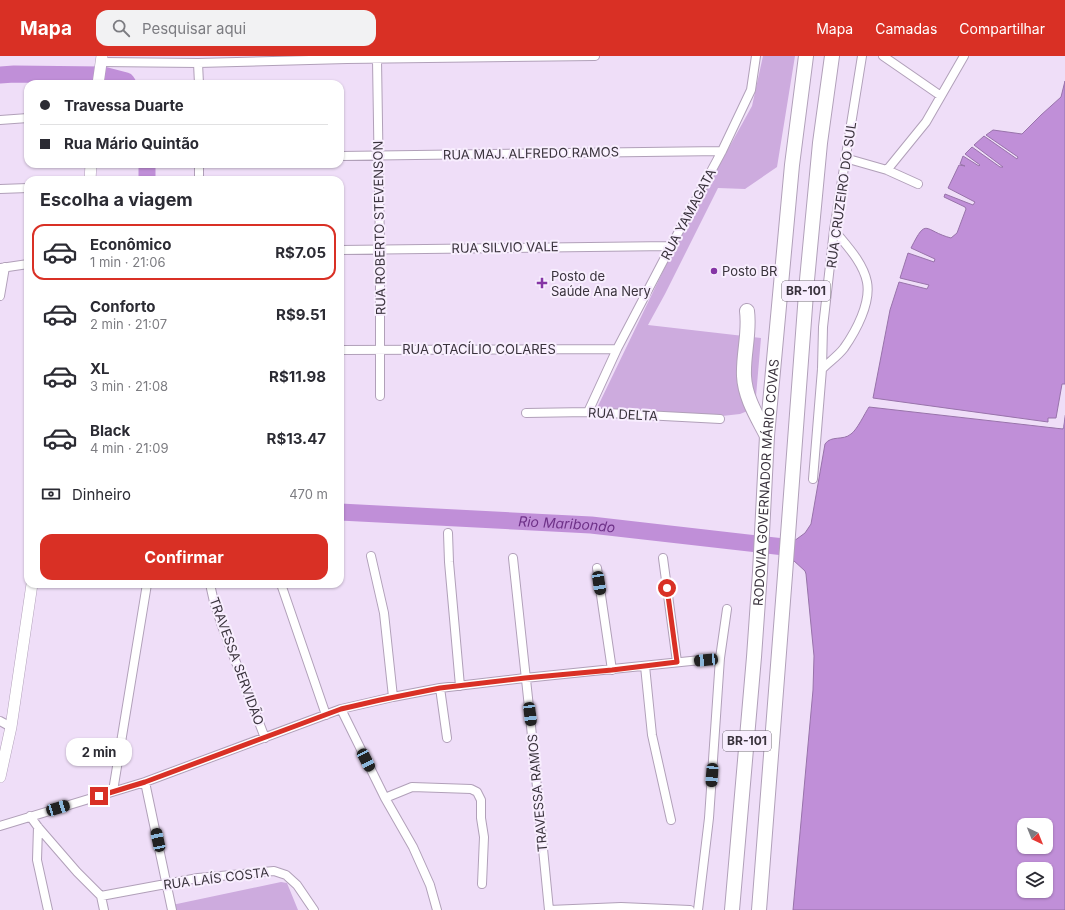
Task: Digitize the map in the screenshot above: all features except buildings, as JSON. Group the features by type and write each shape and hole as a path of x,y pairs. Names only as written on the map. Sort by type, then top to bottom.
{"highway":[{"name":"RODOVIA GOVERNADOR MÁRIO COVAS","path":"732,910 760,572 767,436 792,165 806,56"},
{"name":"RODOVIA GOVERNADOR MÁRIO COVAS","path":"759,910 807,280 820,144 832,56"},
{"path":"747,311 749,322 744,377 750,402 767,436"}],"main road":[{"path":"99,80 101,63"},
{"path":"0,777 11,727 31,588"}],"street":[{"path":"101,63 198,63 347,58 377,60 595,56"},
{"name":"RUA YAMAGATA","path":"588,412 617,349 722,152 751,90 756,56"},
{"name":"RUA CRUZEIRO DO SUL","path":"814,479 822,369 823,327 834,230 862,56"},
{"path":"883,56 941,96"},
{"path":"887,170 926,122 964,56"},
{"name":"RUA ROBERTO STEVENSON","path":"377,60 381,349 380,396"},
{"path":"198,63 199,80"},
{"path":"0,120 24,118"},
{"name":"RUA MAJ. ALFREDO RAMOS","path":"344,156 378,154 722,152"},
{"path":"845,158 887,170 918,184"},
{"path":"0,189 24,188"},
{"path":"822,369 844,349 860,323 866,301 867,282 858,260 834,230"},
{"name":"RUA SILVIO VALE","path":"344,250 671,246"},
{"path":"0,296 2,268 24,265"},
{"name":"RUA OTACÍLIO COLARES","path":"344,350 617,349"},
{"name":"RUA DELTA","path":"526,413 588,412 720,419"},
{"path":"448,533 449,562 460,686"},
{"path":"372,556 384,613 393,697"},
{"name":"TRAVESSA RAMOS","path":"513,558 549,910"},
{"path":"663,558 677,662"},
{"path":"596,568 612,670"},
{"path":"113,791 146,588"},
{"name":"TRAVESSA SERVIDÃO","path":"211,588 222,626 265,738"},
{"path":"282,588 326,715"},
{"path":"698,910 709,818 720,658 727,609"},
{"path":"0,826 145,782 341,709 440,688 720,658"},
{"path":"645,666 652,735 671,820"},
{"path":"440,688 447,738"},
{"path":"341,709 385,798 413,847 427,879 437,910"},
{"path":"0,721 11,727"},
{"path":"145,782 172,910"},
{"path":"385,798 412,787 471,789 477,792 481,800 481,818 484,837 482,884"},
{"path":"30,816 77,872 101,896 104,910"},
{"path":"38,827 37,860 48,910"},
{"name":"RUA LAÍS COSTA","path":"101,896 198,878 274,871 286,875 297,885 314,910"},
{"path":"549,910 621,907 690,910"}],"shaded area":[{"path":"763,56 795,56 777,167 745,189 718,188 648,325 761,338 755,408 740,414 713,417 597,408 681,234 752,106"},
{"path":"1065,81 1065,384 1062,384 1056,418 1048,418 1048,422 873,398 890,310 899,282 927,289 929,285 900,278 908,253 934,262 935,259 911,248 920,232 927,228 951,238 957,233 966,209 965,207 944,197 945,194 973,205 975,202 948,188 959,165 965,166 960,164 963,156 979,166 980,165 965,154 972,147 1000,167 1003,167 974,145 984,136 1017,159 1018,157 986,135 993,130 1022,134 1061,97"},
{"path":"869,407 1063,429 1065,415 1065,910 793,910 813,690 814,656 806,574 805,571 793,560 794,541 805,533 811,524 825,444 830,440 848,436 858,425"},
{"path":"281,882 287,883 298,910 173,910 172,905"}],"pier":[{"path":"868,405 1062,427 1063,414 1065,413 1063,428"}],"waterway":[{"name":"Rio Maribondo","path":"0,75 103,75 122,80"},
{"name":"Rio Maribondo","path":"147,168 147,176"},
{"name":"Rio Maribondo","path":"344,512 591,525 793,548"}],"place":[{"name":"Posto BR","path":"714,271"},
{"name":"Posto de Saúde Ana Nery","path":"542,283"}],"route":[{"path":"99,796 145,782 341,709 440,688 677,662 667,588"}]}
